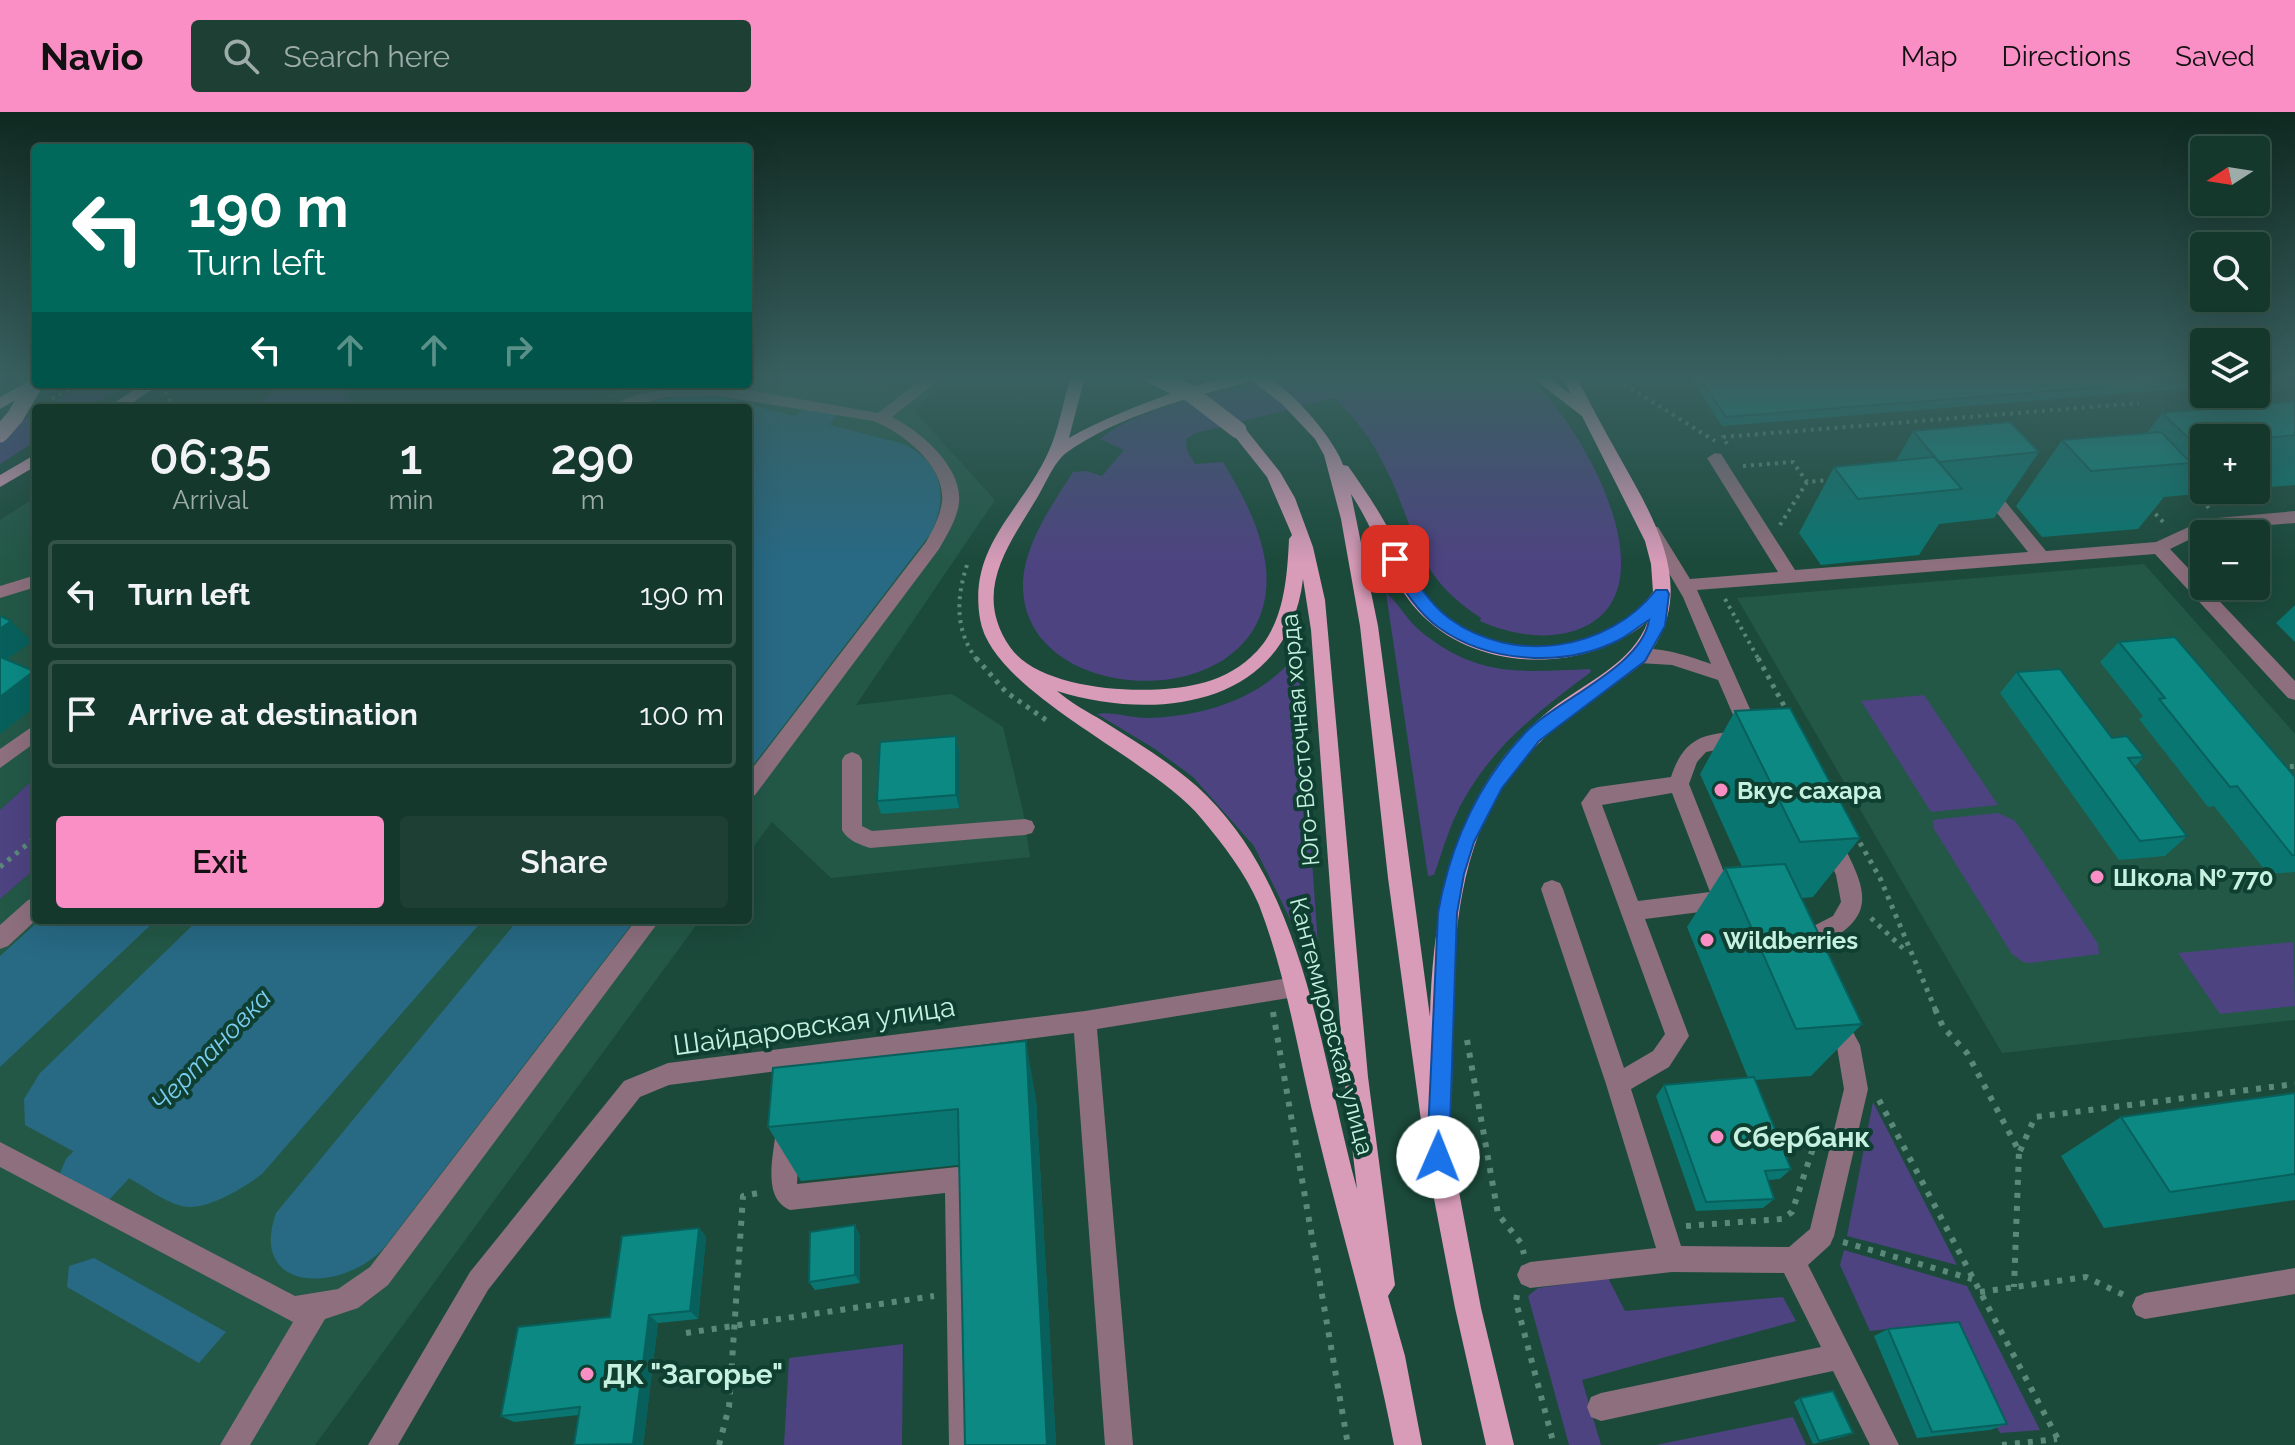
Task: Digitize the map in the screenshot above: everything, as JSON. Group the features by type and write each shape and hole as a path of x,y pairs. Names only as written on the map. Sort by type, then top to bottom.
{"main road":[{"name":"Кантемировская улица","path":"1061,438 1057,452 999,545 985,584 989,623 1004,653 1019,670 1068,710 1153,763 1199,801 1231,839 1268,901 1295,987 1331,1139 1391,1356 1408,1445"},
{"path":"1057,452 1078,438"},
{"name":"Юго-Восточная хорда","path":"1245,438 1273,471 1298,518 1311,563 1320,630 1356,1077 1391,1356"},
{"path":"1320,438 1376,520 1407,583 1433,614 1466,636 1515,652 1567,651 1612,637 1633,625 1661,594"},
{"path":"1438,1157 1448,913 1454,874 1465,842 1495,783 1532,736 1639,656 1656,626 1661,594 1661,561 1652,531 1601,438"},
{"path":"1332,455 1349,519 1369,626 1399,878 1438,1157 1468,1308 1500,1445"},
{"path":"0,482 32,462"},
{"path":"1019,670 1080,691 1131,698 1176,696 1226,682 1267,653 1280,633 1292,599 1298,518"}],"street":[{"path":"752,784 933,545 949,514 951,484 941,466 912,438"},
{"path":"1715,458 1790,577"},
{"path":"1994,499 2041,557"},
{"path":"1685,585 2159,548 2206,525 2295,517"},
{"path":"1652,531 1685,585 1752,738"},
{"path":"2159,548 2295,693"},
{"path":"0,592 32,582"},
{"path":"1639,656 1673,658 1725,675"},
{"path":"0,760 32,734"},
{"path":"1630,911 1724,900 1679,784 1692,749 1703,743 1752,738 1776,747"},
{"path":"852,760 852,830 870,840 1025,827"},
{"path":"1618,1084 1661,1059 1677,1036 1591,803 1598,795 1679,784"},
{"path":"1809,969 1803,956 1804,942 1832,931 1848,920 1853,901 1849,880 1818,813"},
{"path":"1552,889 1618,1084 1672,1259"},
{"path":"0,939 32,911"},
{"path":"0,1154 293,1309 330,1307 356,1296 379,1276 646,924"},
{"name":"Шайдаровская улица","path":"382,1445 479,1281 632,1089 668,1074 1085,1021 1295,987"},
{"path":"1524,1282 1672,1259 1791,1260 1805,1253 1821,1236 1856,1089 1848,1045 1822,994"},
{"path":"1085,1021 1119,1445"},
{"path":"798,1056 792,1071 784,1188 790,1197 957,1179 963,1445"},
{"path":"1791,1260 1885,1445"},
{"path":"2145,1306 2295,1281"},
{"path":"234,1445 317,1308"},
{"path":"1601,1407 1841,1356"}],"path":[{"path":"1711,438 1732,451 1724,438"},
{"path":"1737,458 1749,478"},
{"path":"1742,466 1793,462 1807,482"},
{"path":"1807,482 1836,480"},
{"path":"1780,525 1807,482"},
{"path":"2141,499 2181,537"},
{"path":"1772,513 1788,537"},
{"path":"972,555 958,601 963,639 978,665 999,688 1053,725"},
{"path":"1715,583 1790,716"},
{"path":"2273,768 2295,766"},
{"path":"1850,824 1880,878 1910,956 1943,1027 1967,1053 2019,1151"},
{"path":"0,867 32,840"},
{"path":"1853,901 1910,956"},
{"path":"1269,990 1348,1445"},
{"path":"1466,1031 1498,1214 1521,1243 1524,1282 1516,1302 1554,1445"},
{"path":"2014,1287 2019,1151 2035,1117 2295,1084"},
{"path":"1872,1087 2059,1442 2002,1445"},
{"path":"1661,1228 1782,1219 1792,1212 1817,1137"},
{"path":"719,1445 729,1407 743,1196 784,1188"},
{"path":"1845,1243 1973,1279"},
{"path":"1980,1292 2086,1277 2145,1306"},
{"path":"686,1333 960,1293"}],"shaded area":[{"path":"0,438 32,438 32,444 0,464"},
{"path":"752,438 939,438 995,500 856,705 952,694 1003,727 1023,811 1030,857 831,878 772,822 752,849"},
{"path":"1187,438 1187,450 1195,464 1223,462 1250,513 1266,568 1260,617 1234,652 1196,673 1151,681 1105,676 1064,659 1035,629 1023,588 1027,557 1048,512 1073,472 1087,471 1102,476 1124,450 1100,439"},
{"path":"1368,438 1577,438 1594,468 1611,509 1620,549 1619,585 1603,614 1570,632 1547,635 1512,632 1480,621 1481,618 1441,584 1428,566 1378,454"},
{"path":"32,500 32,781 0,810 0,520"},
{"name":"Школа № 770","path":"2144,564 2295,734 2295,1020 2002,1053 1737,598"},
{"path":"1386,593 1419,630 1460,657 1500,669 1590,669 1591,672 1537,714 1490,761 1459,808 1434,875 1428,876"},
{"path":"1294,657 1298,659 1322,1004 1317,1004 1300,939 1254,846 1193,777 1155,749 1097,714 1147,718 1208,710 1264,685"},
{"path":"1924,695 1998,805 1931,812 1861,701"},
{"path":"32,781 32,871 0,899 0,810"},
{"path":"1998,813 2014,820 2021,829 2098,944 2099,954 2030,963 2012,954 1934,829 1933,820"},
{"path":"32,871 32,924 697,924 315,1445 0,1445 0,899"},
{"path":"2293,942 2295,1006 2220,1014 2178,953"},
{"path":"1873,1102 1957,1265 1847,1236"},
{"path":"1844,1250 1967,1286 2040,1430 2000,1433 1946,1322 1870,1331 1840,1265"},
{"path":"1608,1278 1625,1311 1783,1297 1796,1321 1582,1380 1601,1445 1569,1445 1528,1296 1538,1288"},
{"path":"903,1344 902,1445 784,1445 789,1358"},
{"path":"1793,1417 1806,1445 1656,1445"}],"water":[{"path":"752,438 782,438 752,470"},
{"path":"812,438 882,438 904,444 917,452 934,470 940,493 940,506 931,533 752,767 752,503"},
{"path":"36,924 152,924 0,1067 0,956"},
{"path":"194,924 310,924 86,1154 80,1155 25,1125 24,1099 40,1073"},
{"path":"356,924 480,924 255,1179 213,1202 191,1207 168,1201 127,1177 128,1168"},
{"path":"515,924 632,924 383,1249 365,1264 322,1278 302,1278 286,1271 275,1258 271,1239 276,1213"},
{"path":"94,1258 226,1332 199,1363 67,1287 69,1266"}],"building":[{"path":"1919,438 2026,438 2039,452 1939,462"},
{"path":"2167,438 2190,462 2190,463 2091,471 2062,440"},
{"path":"1934,457 1962,489 1858,499 1834,467"},
{"path":"0,616 11,621 0,629"},
{"path":"2175,637 2295,777 2295,855 2237,786 2230,787 2159,699 2165,698 2119,642"},
{"path":"0,657 32,670 32,673 0,697"},
{"path":"2060,669 2112,738 2127,736 2144,757 2128,758 2187,836 2140,841 2017,672"},
{"path":"1790,708 1860,838 1800,842 1735,711"},
{"path":"956,736 956,795 877,801 880,742"},
{"path":"1785,864 1862,1024 1796,1029 1725,868"},
{"path":"1026,1041 1047,1445 965,1445 958,1109 768,1127 773,1068"},
{"name":"Сбербанк","path":"1754,1077 1791,1169 1765,1171 1774,1199 1706,1202 1664,1085"},
{"path":"2295,1093 2295,1174 2170,1192 2121,1117"},
{"path":"855,1225 855,1275 809,1282 810,1232"},
{"name":"ДК \"Загорье\"","path":"699,1228 690,1311 649,1315 633,1444 574,1445 580,1407 501,1416 518,1327 610,1317 622,1236"},
{"path":"1959,1322 2007,1424 1932,1432 1888,1329"},
{"path":"1833,1391 1853,1433 1819,1441 1800,1398"}],"waterway":[{"name":"Чертановка","path":"752,484 796,438"},
{"name":"Чертановка","path":"87,1180 332,924"}],"place":[{"name":"Вкус сахара","path":"1721,790"},
{"name":"Школа № 770","path":"2097,877"},
{"name":"Wildberries","path":"1707,940"},
{"name":"Сбербанк","path":"1717,1137"},
{"name":"ДК \"Загорье\"","path":"587,1374"}],"route":[{"path":"1395,559 1407,583 1425,607 1442,622 1466,636 1515,652 1567,651 1612,637 1646,614 1661,594 1656,626 1639,656 1532,736 1495,783 1465,842 1454,874 1448,913 1442,996 1438,1157"}]}
